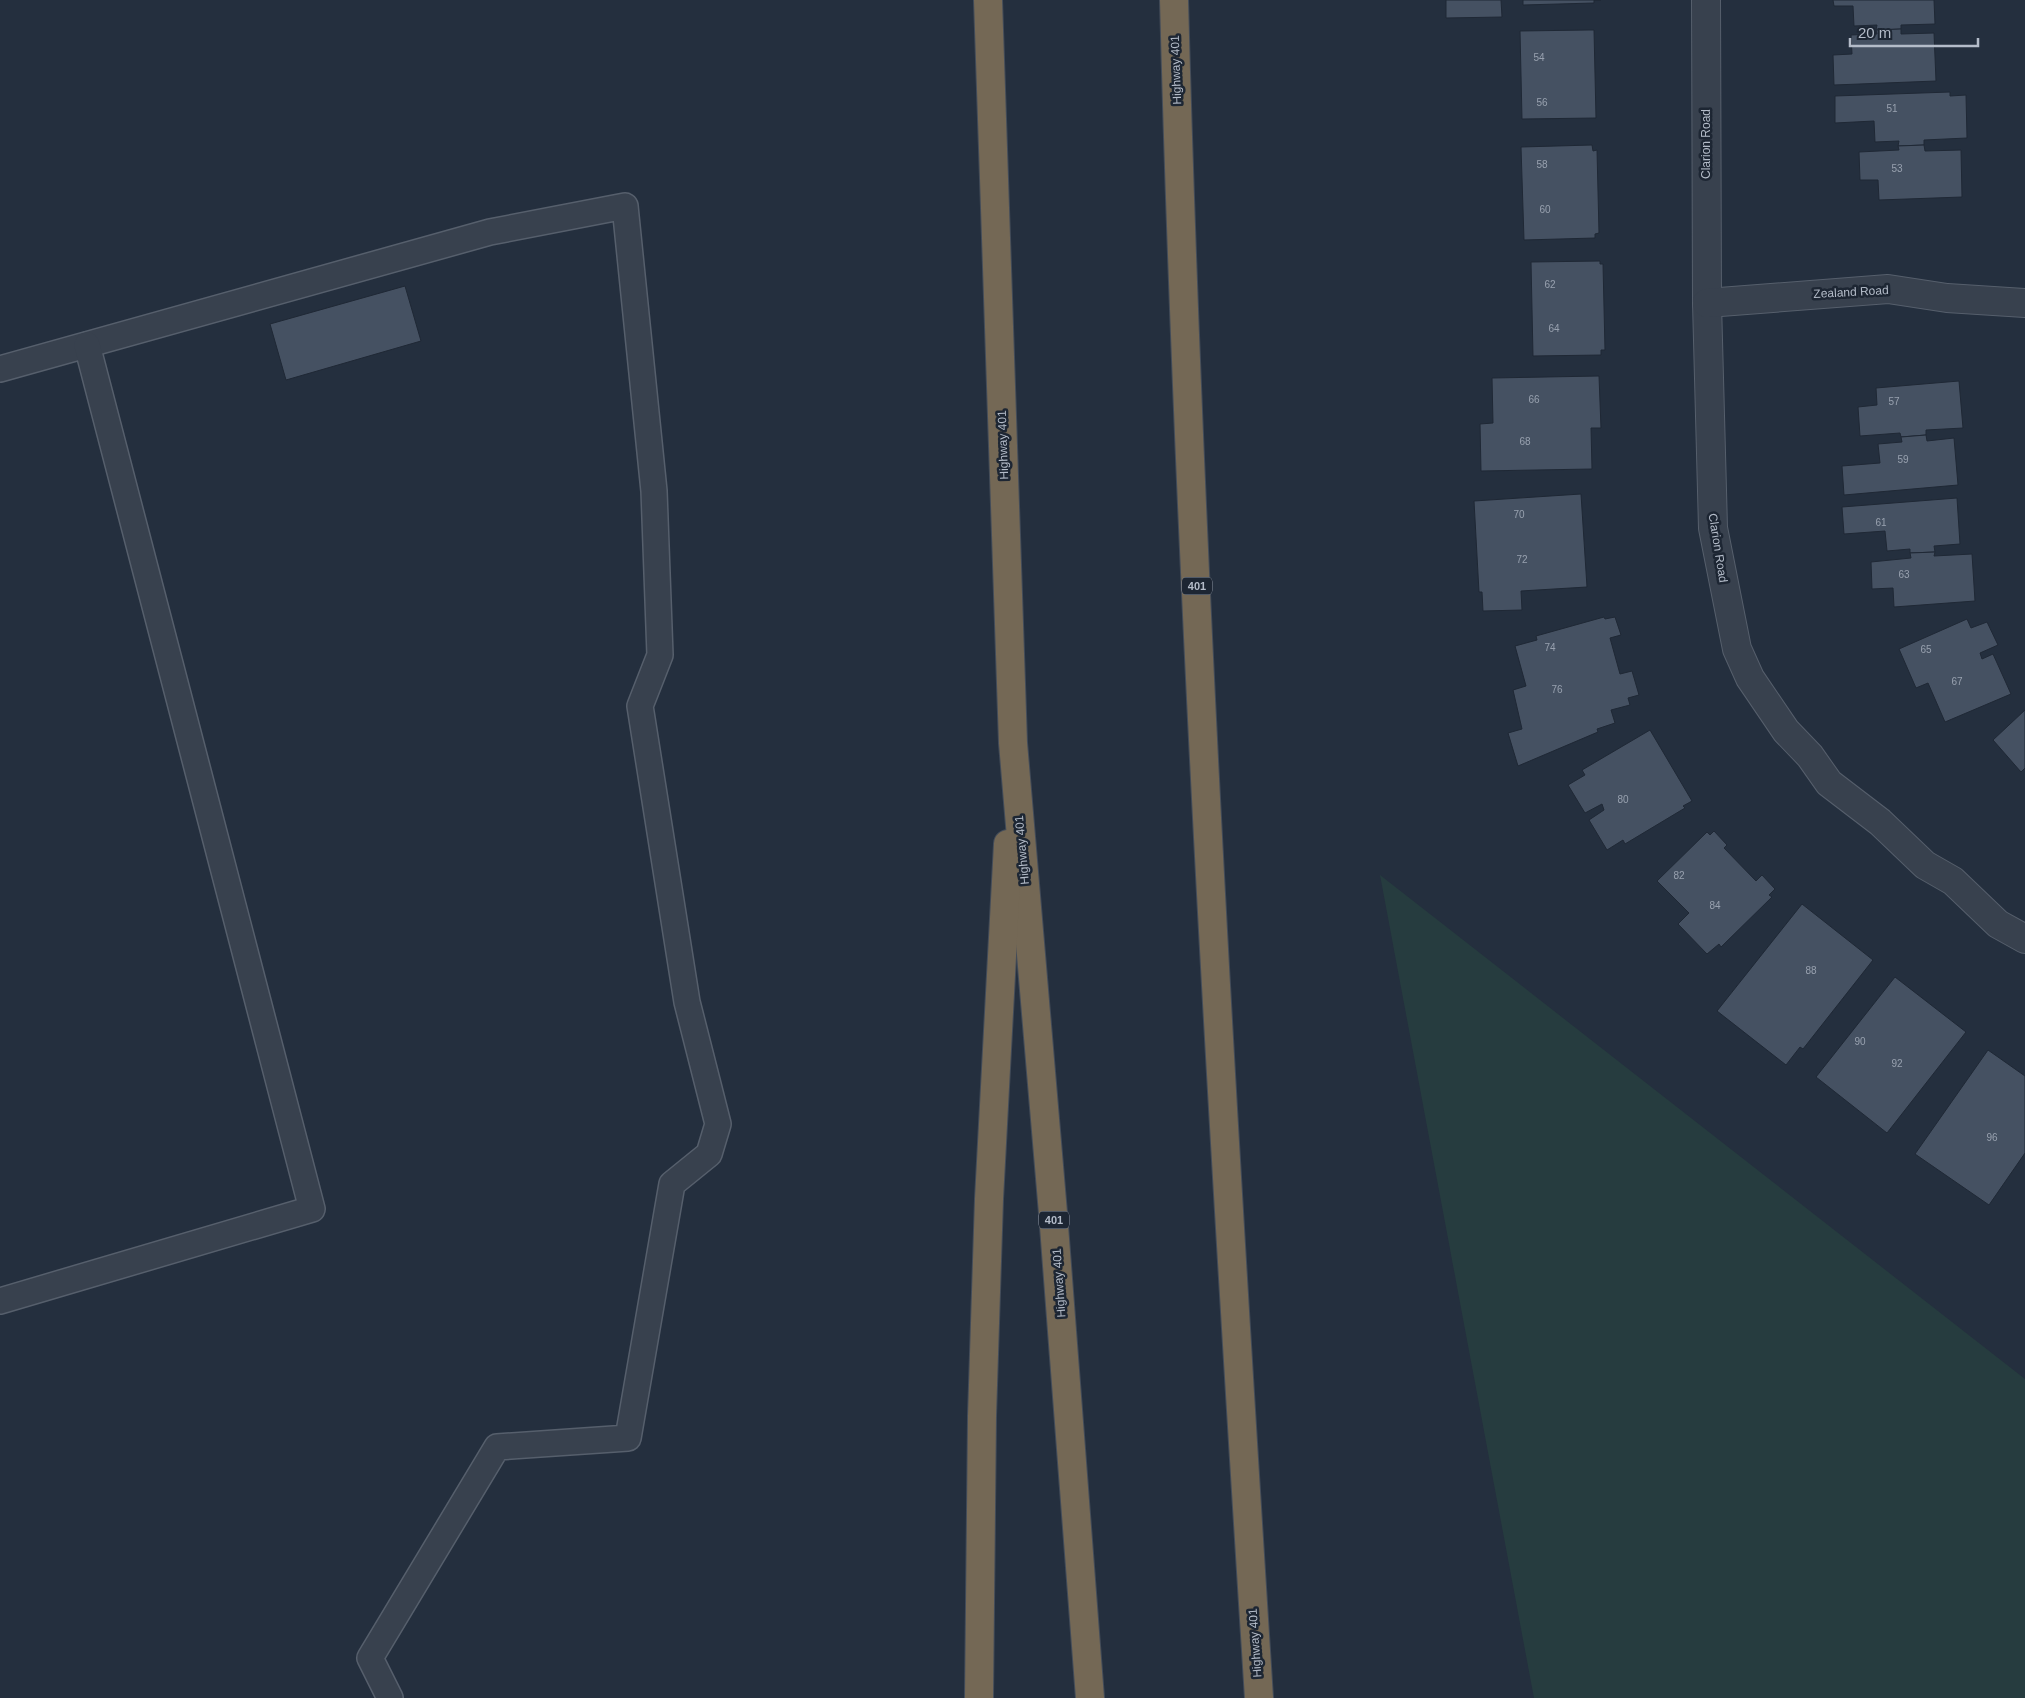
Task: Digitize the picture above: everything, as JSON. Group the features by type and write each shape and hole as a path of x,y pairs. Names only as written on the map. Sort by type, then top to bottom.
{"highway":[{"name":"Highway 401","path":"988,0 1013,743 1053,1212 1090,1698"},
{"name":"Highway 401","path":"1174,0 1179,184 1200,668 1226,1172 1259,1698"},
{"path":"979,1698 982,1416 989,1209 1013,743"}],"street":[{"name":"Clarion Road","path":"1706,0 1707,302 1713,528 1737,649 1750,678 1786,731 1810,756 1828,782 1880,822 1925,865 1953,881 1998,924 2025,939"},
{"name":"Zealand Road","path":"1707,302 1888,289 1946,298 2025,303"}],"lane":[{"path":"0,369 490,232 625,206 654,491 660,656 640,706 687,1002 718,1124 709,1154 672,1184 628,1438 497,1447 370,1658 390,1698"},
{"path":"0,1301 312,1209 87,345"}],"green space":[{"path":"1380,875 2025,1379 2025,1698 1534,1698"}],"building":[{"path":"1446,0 1501,0 1502,17 1446,18"},
{"path":"1523,0 1594,0 1594,3 1523,5"},
{"path":"1833,0 1934,0 1935,24 1901,25 1901,29 1876,30 1877,25 1854,26 1853,6 1834,6"},
{"path":"1901,29 1901,34 1934,33 1936,81 1834,85 1833,55 1852,54 1851,35 1877,34 1876,30"},
{"path":"1594,30 1596,118 1522,119 1520,31"},
{"path":"1950,92 1950,96 1966,95 1967,138 1924,140 1924,145 1898,146 1899,141 1875,142 1874,121 1835,123 1835,96"},
{"path":"1592,145 1593,151 1597,150 1599,233 1595,234 1595,238 1524,240 1521,147"},
{"path":"1924,145 1925,151 1961,150 1962,197 1879,200 1878,180 1860,180 1859,152 1899,150 1898,146"},
{"path":"1600,261 1600,264 1603,264 1605,350 1601,350 1601,355 1533,356 1531,262"},
{"path":"405,286 421,341 286,380 270,324"},
{"path":"1599,376 1601,428 1591,428 1592,469 1481,471 1480,424 1493,423 1492,378"},
{"path":"1959,381 1963,428 1926,430 1926,435 1901,437 1900,433 1860,436 1858,407 1877,405 1876,388"},
{"path":"1926,435 1927,441 1954,438 1958,485 1844,495 1842,466 1880,463 1878,444 1902,442 1901,437"},
{"path":"1581,494 1587,587 1521,591 1522,610 1483,611 1482,592 1479,592 1474,501"},
{"path":"1957,498 1960,544 1934,546 1935,552 1910,553 1910,549 1887,551 1885,531 1844,534 1842,507"},
{"path":"1935,552 1934,556 1972,554 1975,601 1894,607 1893,588 1872,589 1871,562 1911,558 1910,553"},
{"path":"1604,617 1605,619 1615,617 1621,635 1610,638 1620,674 1632,671 1639,695 1628,698 1630,705 1611,710 1615,723 1597,729 1598,732 1518,766 1508,733 1522,729 1513,690 1526,686 1515,646 1537,640 1536,636"},
{"path":"1967,619 1971,628 1987,622 1998,645 1980,653 1982,659 1993,654 2011,694 1945,722 1928,683 1916,688 1899,649"},
{"path":"2025,710 2025,768 2021,772 1993,740"},
{"path":"1650,730 1692,801 1683,806 1685,808 1625,844 1623,840 1607,850 1589,820 1604,810 1602,804 1585,813 1568,785 1585,775 1582,770"},
{"path":"1714,831 1727,845 1724,848 1756,881 1762,875 1775,889 1769,895 1772,897 1721,947 1719,944 1707,954 1678,924 1689,913 1657,881 1707,832 1710,835"},
{"path":"1802,904 1873,960 1803,1049 1800,1047 1786,1065 1717,1011"},
{"path":"1895,977 1966,1032 1887,1133 1816,1077"},
{"path":"1988,1050 2025,1076 2025,1153 1989,1205 1915,1154"}]}
